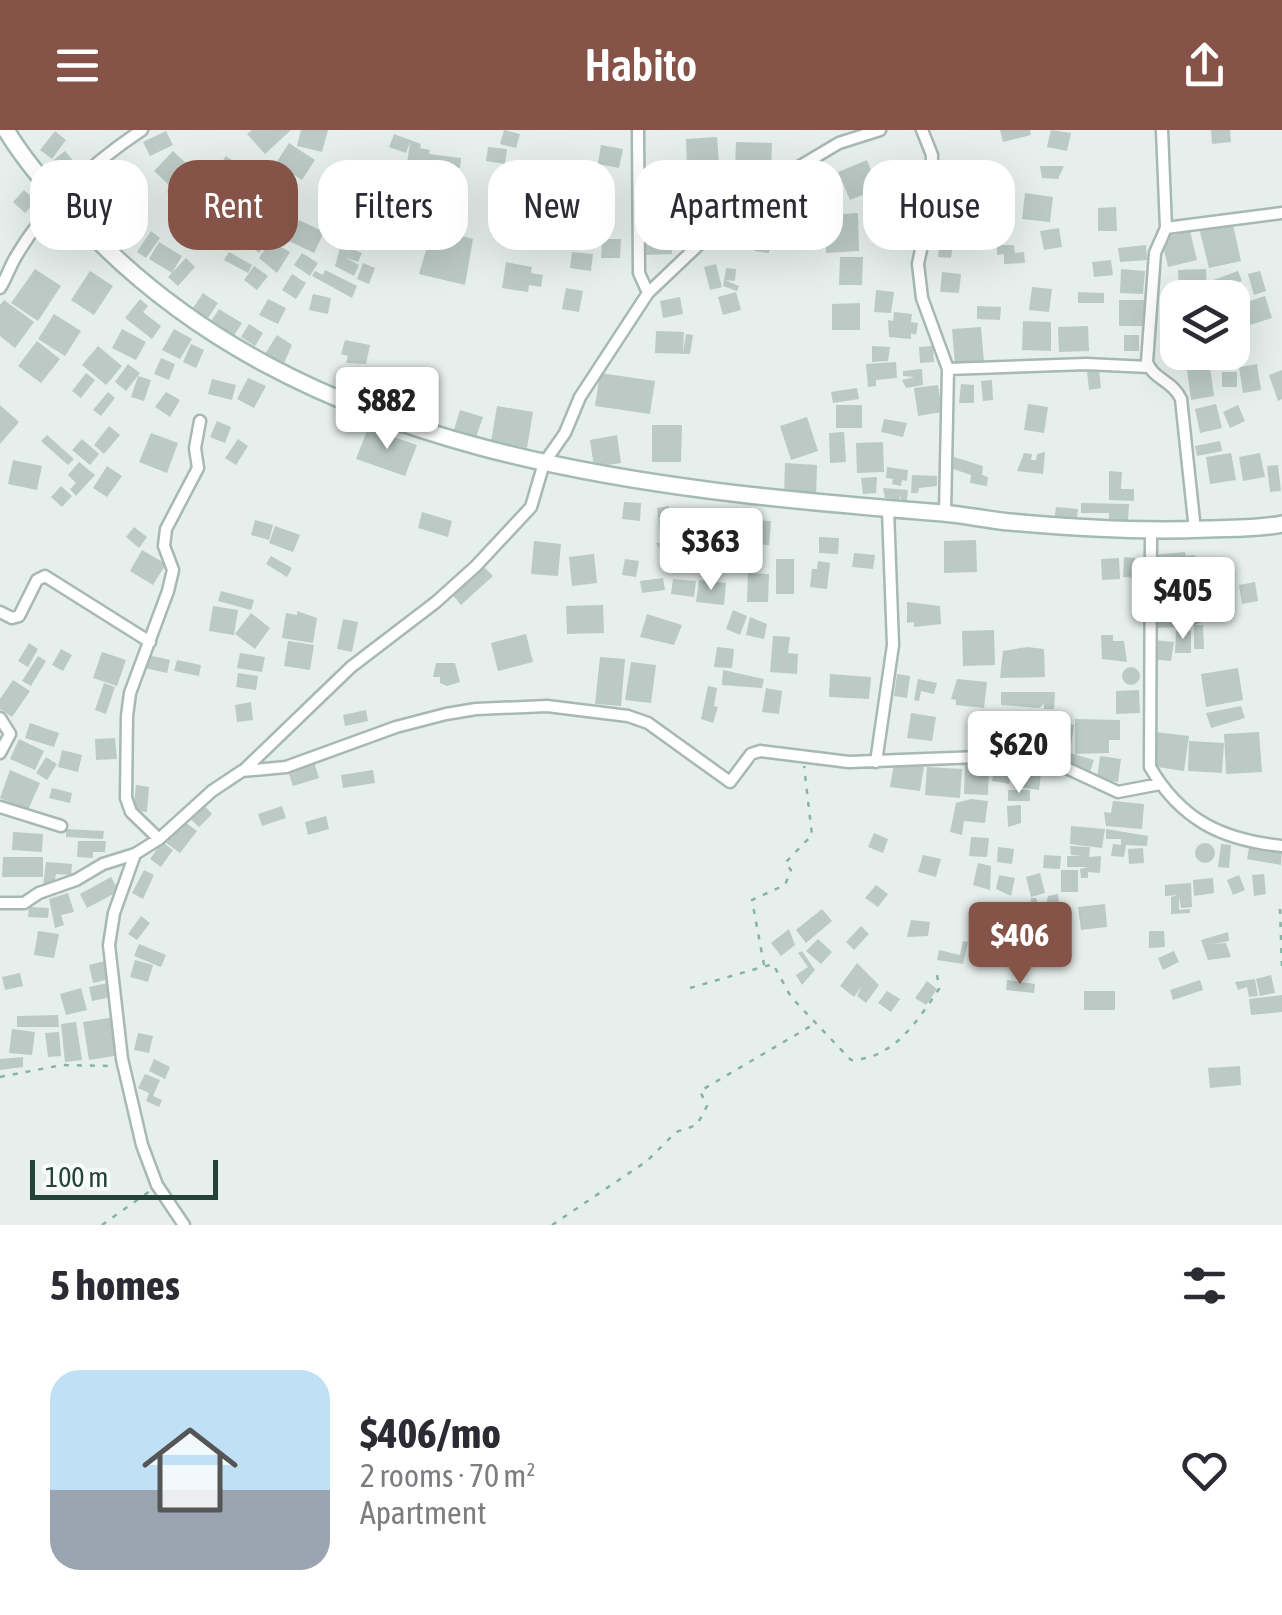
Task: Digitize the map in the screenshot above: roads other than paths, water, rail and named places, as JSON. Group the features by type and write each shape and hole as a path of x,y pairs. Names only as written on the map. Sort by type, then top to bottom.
{"main road":[{"path":"6,130 30,161"},
{"path":"111,250 162,300 220,339 298,382 423,432 544,463 656,484 1008,522 1150,530 1282,524"}],"street":[{"path":"102,160 142,130"},
{"path":"638,130 639,273 648,293"},
{"path":"0,904 24,904 39,892 135,854 159,839 212,791 242,772 351,667 436,602 531,508 544,463 565,433 588,383 621,339 648,293 750,196 839,143 880,130"},
{"path":"922,130 932,156 932,171 931,202 918,264 922,298 948,368 946,513"},
{"path":"1148,368 1155,253 1166,228 1162,130"},
{"path":"1166,228 1282,214"},
{"path":"0,288 30,239"},
{"path":"948,368 1086,364 1148,368 1176,387 1181,399 1195,530"},
{"path":"159,839 131,812 126,798 130,692 172,570 164,546 166,529 192,486 198,468 200,421"},
{"path":"876,762 893,646 888,510"},
{"path":"1150,530 1150,767 1160,784 1216,832 1282,846"},
{"path":"0,612 12,618 19,616 37,580 45,576 150,642"},
{"path":"242,772 286,767 446,714 547,706 628,716 648,723 730,782 751,754 760,751 803,759 876,762 1028,755 1047,759 1118,792 1130,793 1160,784"},
{"path":"0,718 10,734 0,753"},
{"path":"0,807 62,826"},
{"path":"135,854 114,913 109,945 111,983 130,1101 157,1186 184,1225"}]}
